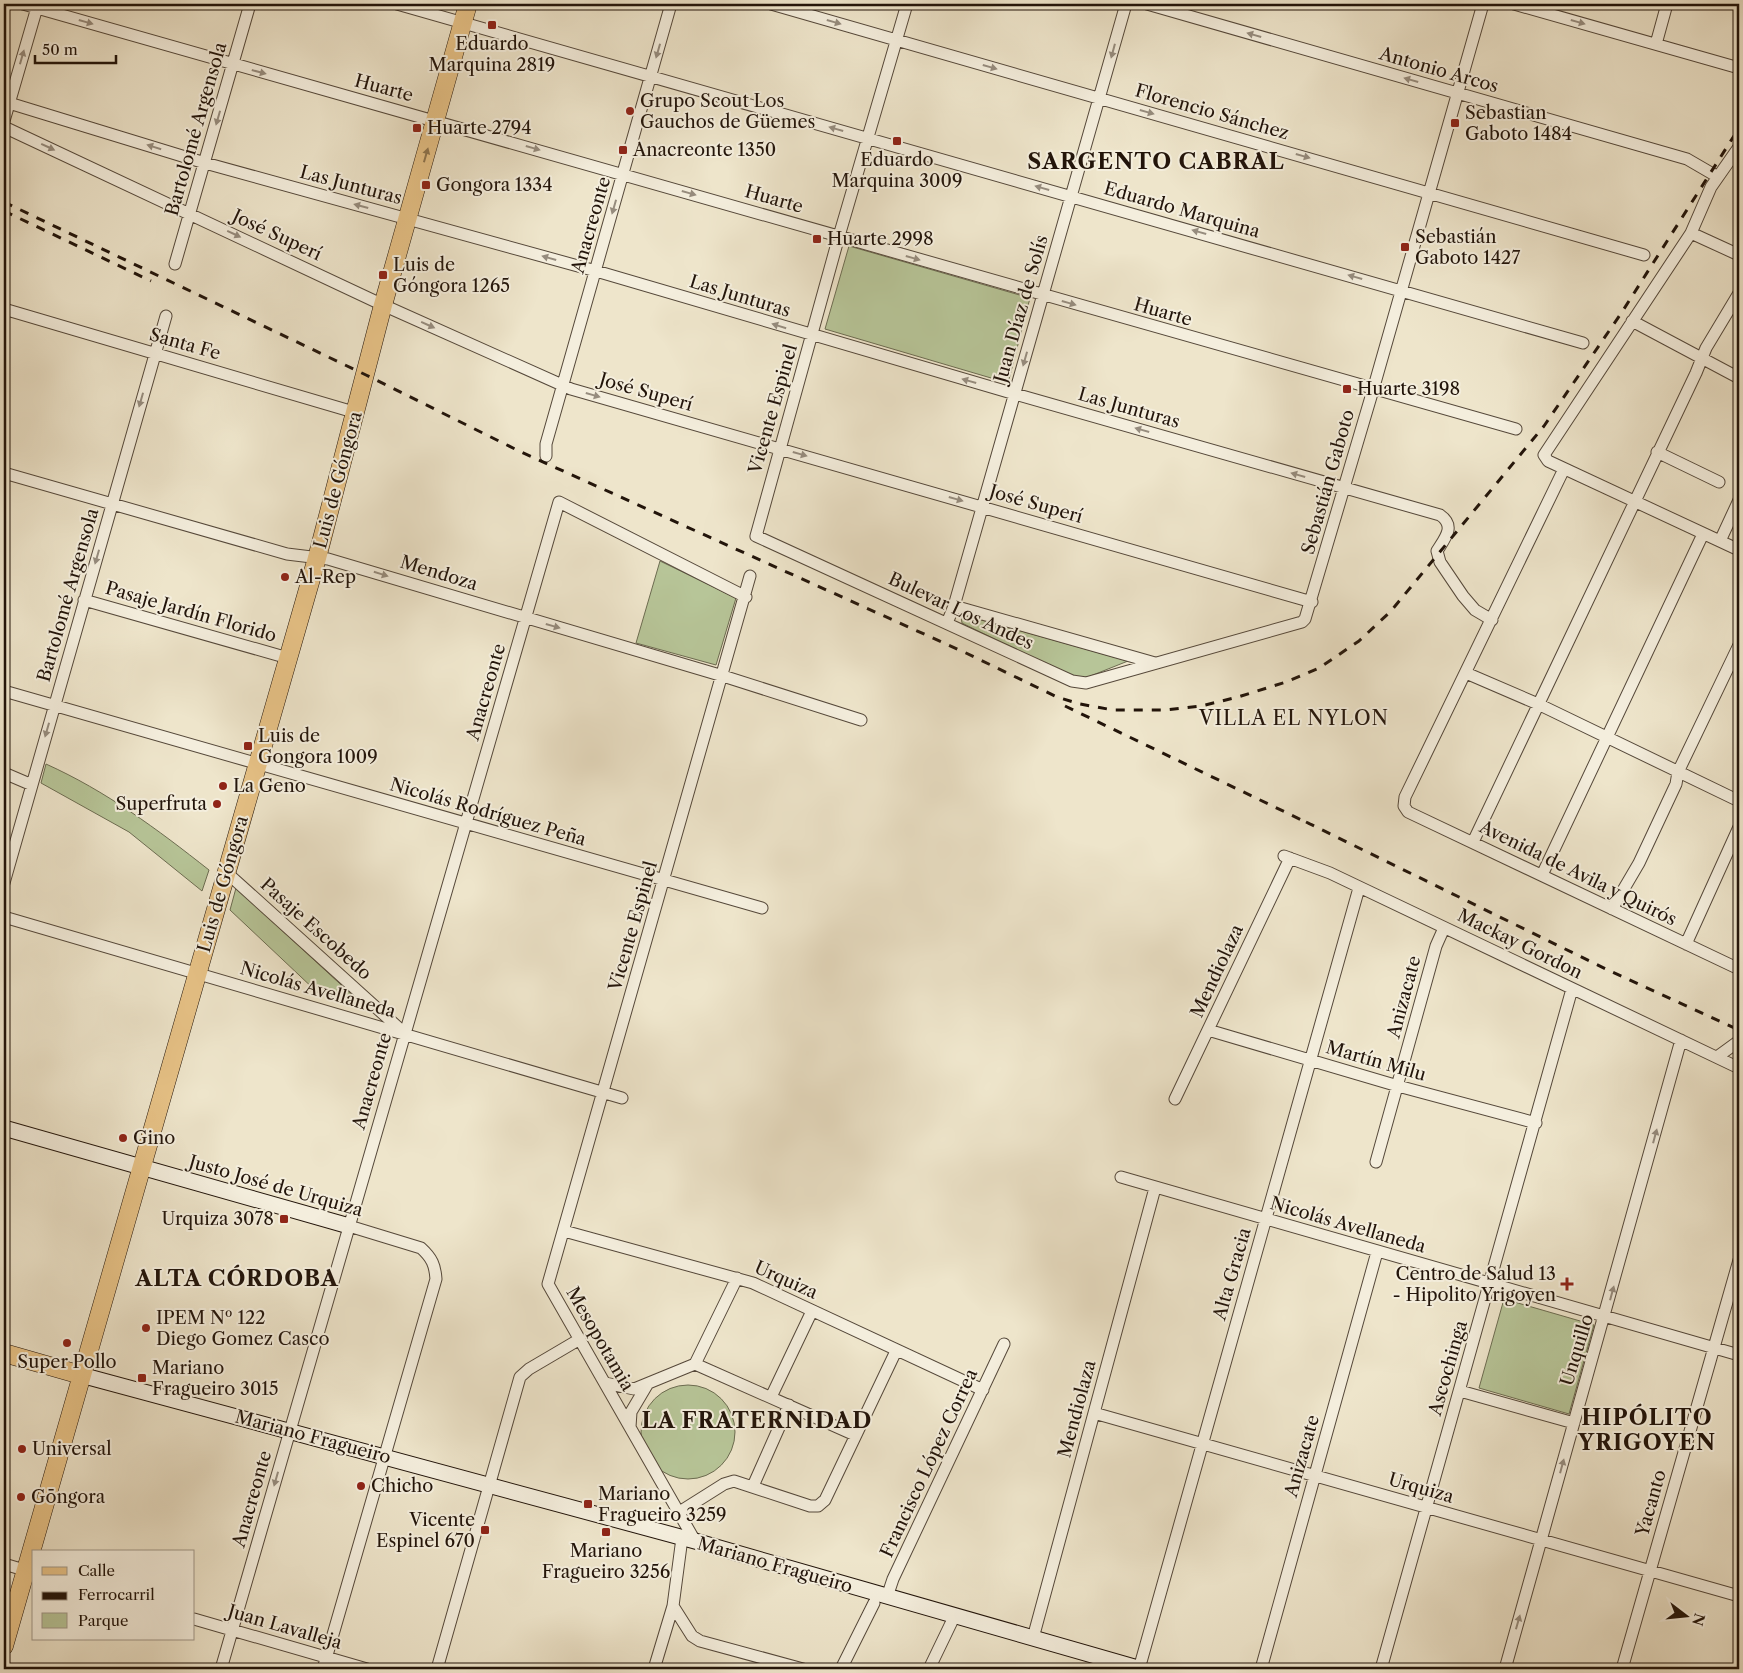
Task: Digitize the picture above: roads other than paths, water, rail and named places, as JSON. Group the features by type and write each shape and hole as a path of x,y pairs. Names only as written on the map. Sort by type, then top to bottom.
{"main road":[{"name":"Luis de Góngora","path":"35,1550 81,1375 317,558 384,305 468,4"},
{"name":"Justo José de Urquiza","path":"4,1128 349,1226"},
{"name":"Mariano Fragueiro","path":"4,1353 688,1540 881,1600 955,1615 1140,1669"},
{"name":"Luis de Góngora","path":"4,1646 30,1571"}],"street":[{"name":"Huarte","path":"23,4 37,6 234,65 623,174 1373,390 1516,429"},
{"name":"Bartolomé Argensola","path":"175,264 234,65 250,4"},
{"name":"Eduardo Marquina","path":"397,4 1583,343"},
{"name":"Anacreonte","path":"546,456 546,444 671,4"},
{"name":"Florencio Sánchez","path":"770,4 1644,255"},
{"name":"Vicente Espinel","path":"756,536 839,236 907,4"},
{"name":"Juan Díaz de Solís","path":"947,623 954,606 1126,4"},
{"name":"Antonio Arcos","path":"1147,4 1686,159 1718,177"},
{"name":"Sebastián Gaboto","path":"1302,622 1306,619 1312,602 1483,4"},
{"path":"1514,4 1739,68"},
{"path":"1656,44 1667,4"},
{"path":"4,121 37,6"},
{"name":"Las Junturas","path":"9,103 205,163 596,272 812,336 1440,515 1447,520 1449,526 1448,534 1437,551 1440,562 1469,604 1492,620"},
{"name":"José Superí","path":"4,127 384,305 563,386 1312,602"},
{"path":"1739,147 1707,195 1691,233 1546,449 1545,459 1633,502 1739,550"},
{"path":"1691,233 1739,255"},
{"path":"1473,842 1633,502 1696,373 1701,358 1739,293"},
{"name":"Santa Fe","path":"4,309 356,413"},
{"name":"Bartolomé Argensola","path":"4,883 166,316"},
{"path":"1632,321 1739,378"},
{"path":"1657,452 1719,482"},
{"path":"1564,468 1466,673 1538,704 1739,800"},
{"name":"Mendoza","path":"4,472 287,554 328,558 723,676 861,720"},
{"path":"1720,541 1739,500"},
{"name":"Anacreonte","path":"221,1669 559,502 746,596"},
{"path":"1542,875 1703,534"},
{"name":"Bulevar Los Andes","path":"756,536 1078,683 1094,682 1302,622"},
{"name":"Vicente Espinel","path":"548,1284 746,596 750,576"},
{"name":"Pasaje Jardín Florido","path":"84,600 288,658"},
{"name":"Bulevar Los Andes","path":"954,606 1157,663"},
{"path":"1612,909 1639,863 1676,784 1678,772 1739,646"},
{"name":"Avenida de Avila y Quirós","path":"1466,673 1405,797 1404,806 1408,812 1739,969"},
{"name":"Nicolás Rodríguez Peña","path":"4,692 762,908"},
{"path":"4,773 32,785"},
{"path":"1686,944 1739,827"},
{"name":"Mackay Gordon","path":"1287,857 1330,873 1739,1068"},
{"name":"Mendiolaza","path":"1175,1099 1287,857"},
{"name":"Pasaje Escobedo","path":"226,872 404,1033"},
{"name":"Alta Gracia","path":"1140,1669 1359,888"},
{"name":"Nicolás Avellaneda","path":"4,917 622,1098"},
{"name":"Anizacate","path":"1376,1162 1436,946 1444,928"},
{"name":"Ascochinga","path":"1381,1669 1536,1123 1572,989"},
{"name":"Martín Milu","path":"1208,1030 1398,1086 1536,1123"},
{"name":"Unquillo","path":"1505,1669 1681,1040"},
{"path":"1717,1057 1739,1041"},
{"name":"Nicolás Avellaneda","path":"1121,1177 1739,1355"},
{"name":"Mendiolaza","path":"1032,1638 1155,1188"},
{"name":"Justo José de Urquiza","path":"349,1226 421,1248 430,1256 435,1266 436,1279 384,1456"},
{"name":"Urquiza","path":"564,1232 753,1283 983,1390"},
{"name":"Anizacate","path":"1261,1669 1378,1252"},
{"name":"Yacanto","path":"1622,1669 1739,1260"},
{"path":"605,1383 634,1389 695,1364 737,1278"},
{"name":"Mesopotamia","path":"548,1284 678,1513 688,1540"},
{"path":"771,1397 812,1311"},
{"path":"438,1669 520,1377 528,1369 580,1339"},
{"name":"Francisco López Correa","path":"841,1669 893,1579 1004,1344"},
{"path":"678,1513 724,1484 734,1481 810,1506 818,1506 825,1500 896,1351"},
{"path":"695,1364 855,1434"},
{"path":"630,1427 631,1412 647,1385"},
{"path":"1460,1391 1574,1423"},
{"path":"753,1486 789,1405"},
{"name":"Urquiza","path":"1094,1413 1739,1596"},
{"path":"323,1669 384,1456"},
{"path":"654,1669 673,1606 688,1540"},
{"path":"4,1564 30,1571"},
{"path":"673,1606 692,1636 700,1641 803,1669"},
{"path":"929,1669 955,1615"},
{"name":"Juan Lavalleja","path":"195,1619 367,1669"}],"railway":[{"path":"4,202 366,375 521,452 966,653 1057,697 1080,704 1113,710 1165,710 1201,706 1238,697 1286,682 1319,668 1359,641 1391,611 1544,426 1622,312 1739,128"},
{"path":"4,211 151,281"},
{"path":"1065,706 1312,825"},
{"path":"1306,822 1610,971 1739,1030"}],"place":[{"name":"Eduardo Marquina 2819","path":"492,25"},
{"name":"Grupo Scout Los Gauchos de Güemes","path":"630,111"},
{"name":"Sebastian Gaboto 1484","path":"1455,123"},
{"name":"Huarte 2794","path":"417,128"},
{"name":"Eduardo Marquina 3009","path":"897,141"},
{"name":"Anacreonte 1350","path":"623,150"},
{"name":"Gongora 1334","path":"426,185"},
{"name":"Huarte 2998","path":"817,239"},
{"name":"Sebastián Gaboto 1427","path":"1405,247"},
{"name":"Luis de Góngora 1265","path":"383,275"},
{"name":"Huarte 3198","path":"1347,389"},
{"name":"Al-Rep","path":"285,577"},
{"name":"Luis de Gongora 1009","path":"248,746"},
{"name":"La Geno","path":"223,786"},
{"name":"Superfruta","path":"217,804"},
{"name":"Gino","path":"123,1138"},
{"name":"Urquiza 3078","path":"284,1219"},
{"name":"Centro de Salud 13 - Hipolito Yrigoyen","path":"1567,1284"},
{"name":"IPEM Nº 122 Diego Gomez Casco","path":"146,1328"},
{"name":"Super Pollo","path":"67,1343"},
{"name":"Mariano Fragueiro 3015","path":"142,1378"},
{"name":"Universal","path":"22,1449"},
{"name":"Chicho","path":"361,1486"},
{"name":"Gōngora","path":"21,1497"},
{"name":"Mariano Fragueiro 3259","path":"588,1504"},
{"name":"Vicente Espinel 670","path":"485,1530"},
{"name":"Mariano Fragueiro 3256","path":"606,1532"}],"district":[{"name":"SARGENTO CABRAL","path":"1156,161"},
{"name":"VILLA EL NYLON","path":"1294,718"},
{"name":"ALTA CÓRDOBA","path":"237,1278"},
{"name":"LA FRATERNIDAD","path":"757,1420"},
{"name":"HIPÓLITO YRIGOYEN","path":"1647,1430"}]}
